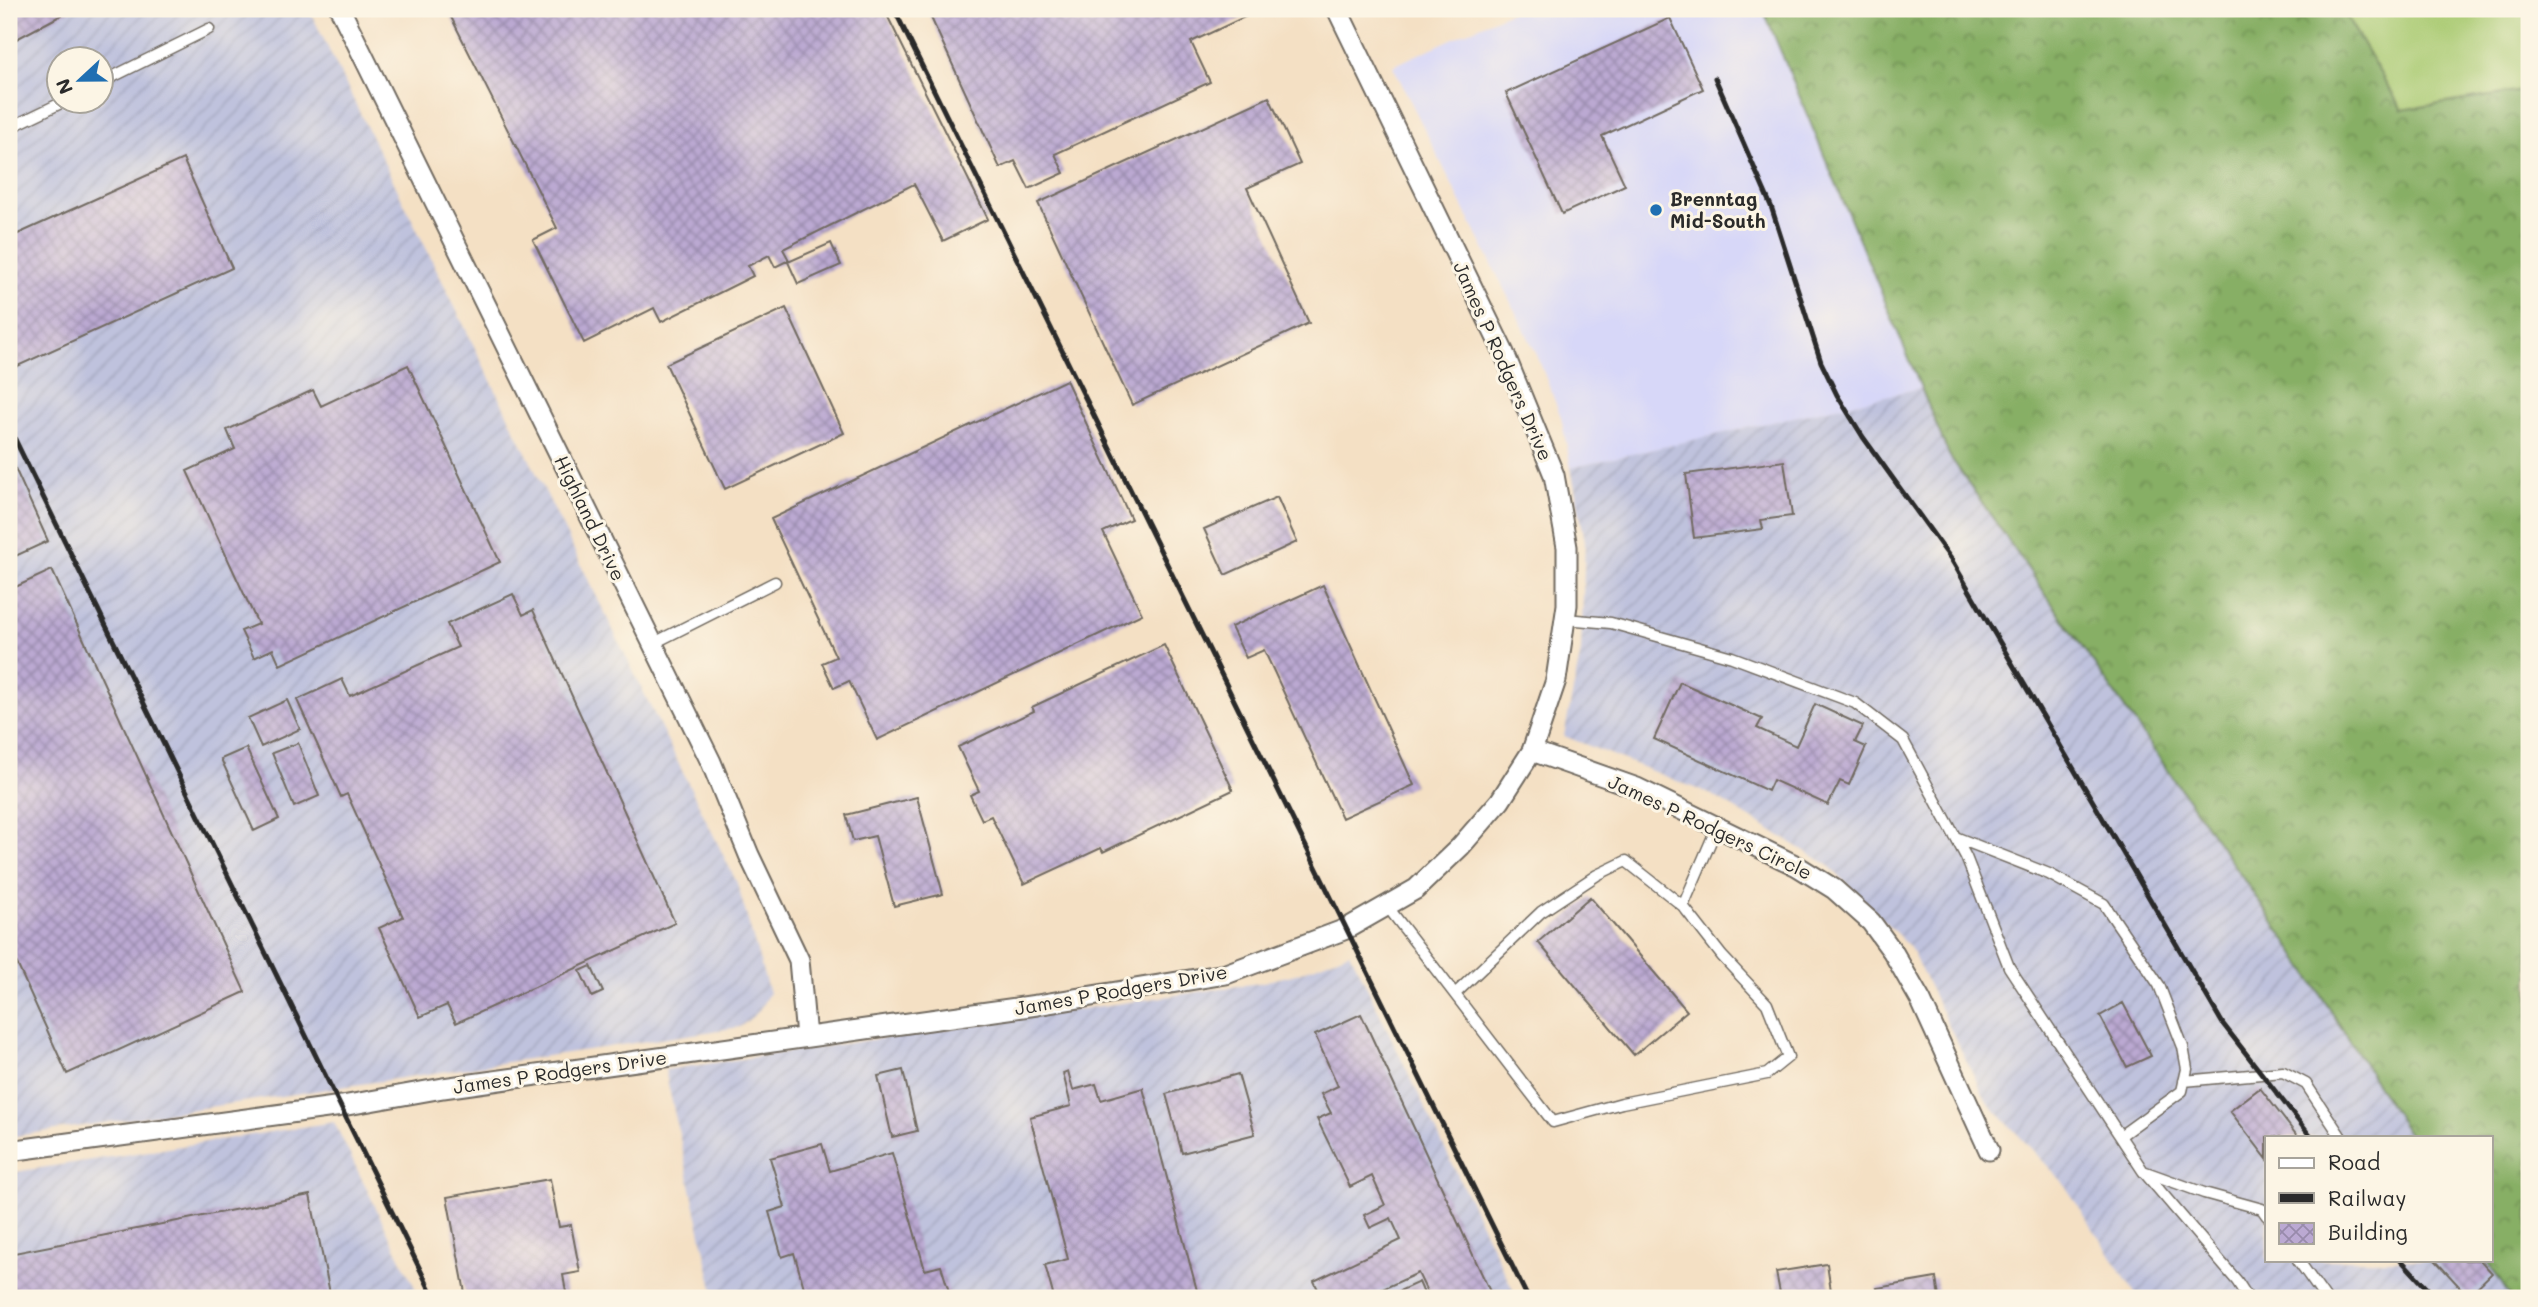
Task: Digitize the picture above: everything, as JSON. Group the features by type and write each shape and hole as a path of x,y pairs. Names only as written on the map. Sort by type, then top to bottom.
{"street":[{"name":"Highland Drive","path":"340,9 711,762 749,855 799,960 806,1037"},
{"name":"James P Rodgers Drive","path":"9,1151 342,1106 443,1088 1037,1005 1226,974 1346,929 1416,889 1460,847 1500,801 1532,751 1556,680 1565,619 1567,547 1553,475 1504,353 1337,9"},
{"name":"James P Rodgers Circle","path":"1532,751 1637,788 1797,866 1835,889 1871,922 1893,952 1921,1001 1989,1150"}],"lane":[{"path":"116,75 209,29"},
{"path":"9,128 46,110"},
{"path":"652,644 775,582"},
{"path":"1565,619 1611,623 1731,657 1855,703 1903,740 1966,857 2009,967 2143,1171 2237,1281 2248,1298"},
{"path":"1683,906 1717,827"},
{"path":"1955,837 2049,874 2104,904 2159,985 2183,1047 2187,1069 2185,1081 2182,1091 2120,1136"},
{"path":"1387,906 1553,1122 1622,1103 1767,1074 1788,1057 1767,1004 1722,956 1683,906 1626,861 1597,875 1541,912 1455,994"},
{"path":"2185,1081 2283,1072 2305,1084 2340,1136"},
{"path":"2143,1171 2204,1194 2262,1209 2265,1213"},
{"path":"2299,1262 2325,1298"}],"shaded area":[{"path":"9,9 309,9 737,883 769,993 758,1012 740,1027 9,1137"},
{"name":"Brenntag Mid-South","path":"1517,9 1763,9 1921,388 1571,468 1561,417 1537,355 1393,66"},
{"path":"1921,388 1949,456 2294,952 2409,1136 2265,1136 2265,1262 2488,1262 2511,1298 2138,1298 2062,1181 1987,1102 1909,946 1828,865 1712,795 1564,736 1581,651 1585,541 1571,468"},
{"path":"1350,952 1517,1298 715,1298 665,1070 1259,983 1296,974"},
{"path":"334,1122 420,1298 9,1298 9,1173"}],"green space":[{"path":"1763,9 2342,9 2402,110 2529,90 2529,1298 2511,1298 2488,1262 2492,1262 2492,1136 2409,1136 2294,952 1949,455"},
{"path":"2342,9 2529,9 2529,90 2402,110"}],"building":[{"path":"9,9 73,9 9,43"},
{"path":"447,9 884,9 988,219 943,241 914,184 783,249 789,260 775,267 769,255 748,266 753,276 661,322 654,308 584,343 533,240 557,228"},
{"path":"927,9 1251,9 1253,13 1191,42 1210,82 1055,154 1064,173 1029,189 1015,161 1000,168"},
{"path":"1670,18 1703,89 1602,136 1625,185 1562,214 1506,93"},
{"path":"1269,97 1300,164 1247,188 1309,323 1132,405 1038,203"},
{"path":"183,159 232,268 9,370 9,238"},
{"path":"831,243 841,265 798,284 788,262"},
{"path":"786,308 844,433 725,489 666,364"},
{"path":"408,365 500,562 280,665 273,649 254,658 241,631 258,624 187,471 235,449 227,430 313,390 321,406"},
{"path":"1066,380 1131,519 1103,532 1142,614 877,740 849,681 834,688 822,663 836,657 771,519"},
{"path":"9,455 48,541 9,559"},
{"path":"1784,461 1792,516 1761,520 1763,529 1694,538 1686,474"},
{"path":"1277,497 1297,542 1225,575 1204,529"},
{"path":"52,570 245,992 67,1074 9,946 9,590"},
{"path":"1323,585 1414,785 1342,818 1264,650 1246,658 1231,627"},
{"path":"513,594 523,615 533,610 675,923 456,1023 447,1005 420,1017 379,928 403,917 347,794 341,797 297,700 342,679 350,696 458,647 447,624"},
{"path":"1164,645 1233,790 1103,852 1101,848 1024,884 991,816 982,820 970,795 979,791 958,747 1034,711 1032,707"},
{"path":"1680,682 1762,719 1757,728 1796,746 1815,704 1863,726 1855,742 1866,747 1849,785 1840,781 1828,805 1773,780 1768,791 1654,739"},
{"path":"287,700 300,729 261,747 248,718"},
{"path":"298,743 319,796 294,807 272,753"},
{"path":"246,748 279,819 254,831 221,759"},
{"path":"917,797 943,894 894,906 875,836 853,841 846,815"},
{"path":"1590,897 1687,1011 1634,1055 1538,942"},
{"path":"591,966 603,992 592,997 580,971"},
{"path":"2123,1003 2151,1056 2127,1067 2100,1016"},
{"path":"1361,1014 1493,1298 1430,1298 1418,1273 1363,1298 1322,1298 1314,1281 1401,1240 1391,1218 1370,1228 1364,1215 1385,1205 1372,1176 1350,1187 1317,1119 1331,1113 1321,1094 1338,1086 1315,1035"},
{"path":"903,1070 917,1131 892,1137 878,1076"},
{"path":"1068,1071 1073,1090 1096,1084 1101,1100 1143,1088 1199,1298 1054,1298 1045,1265 1068,1259 1030,1117 1071,1106 1063,1073"},
{"path":"1238,1074 1255,1134 1182,1153 1166,1094"},
{"path":"2260,1088 2297,1136 2265,1136 2265,1156 2230,1111"},
{"path":"822,1144 830,1171 892,1153 925,1270 941,1266 951,1298 807,1298 794,1253 782,1257 769,1212 785,1207 770,1158"},
{"path":"550,1179 559,1227 571,1225 580,1272 563,1275 567,1298 466,1298 447,1197"},
{"path":"310,1195 331,1298 9,1298 9,1254"},
{"path":"2437,1262 2482,1262 2492,1273 2468,1296"},
{"path":"1827,1264 1832,1298 1781,1298 1776,1272"},
{"path":"1936,1278 1939,1298 1879,1298 1877,1288"},
{"path":"1419,1282 1426,1298 1384,1298"},
{"path":"2030,1292 2031,1298 2002,1298 2002,1297"}],"railway":[{"path":"894,9 1528,1298"},
{"path":"1715,78 1771,206 1821,362 1837,395 1863,437 1951,559 2223,1024 2310,1136"},
{"path":"9,427 434,1298"},
{"path":"2403,1262 2436,1298"}],"place":[{"name":"Brenntag Mid-South","path":"1656,210"}]}
